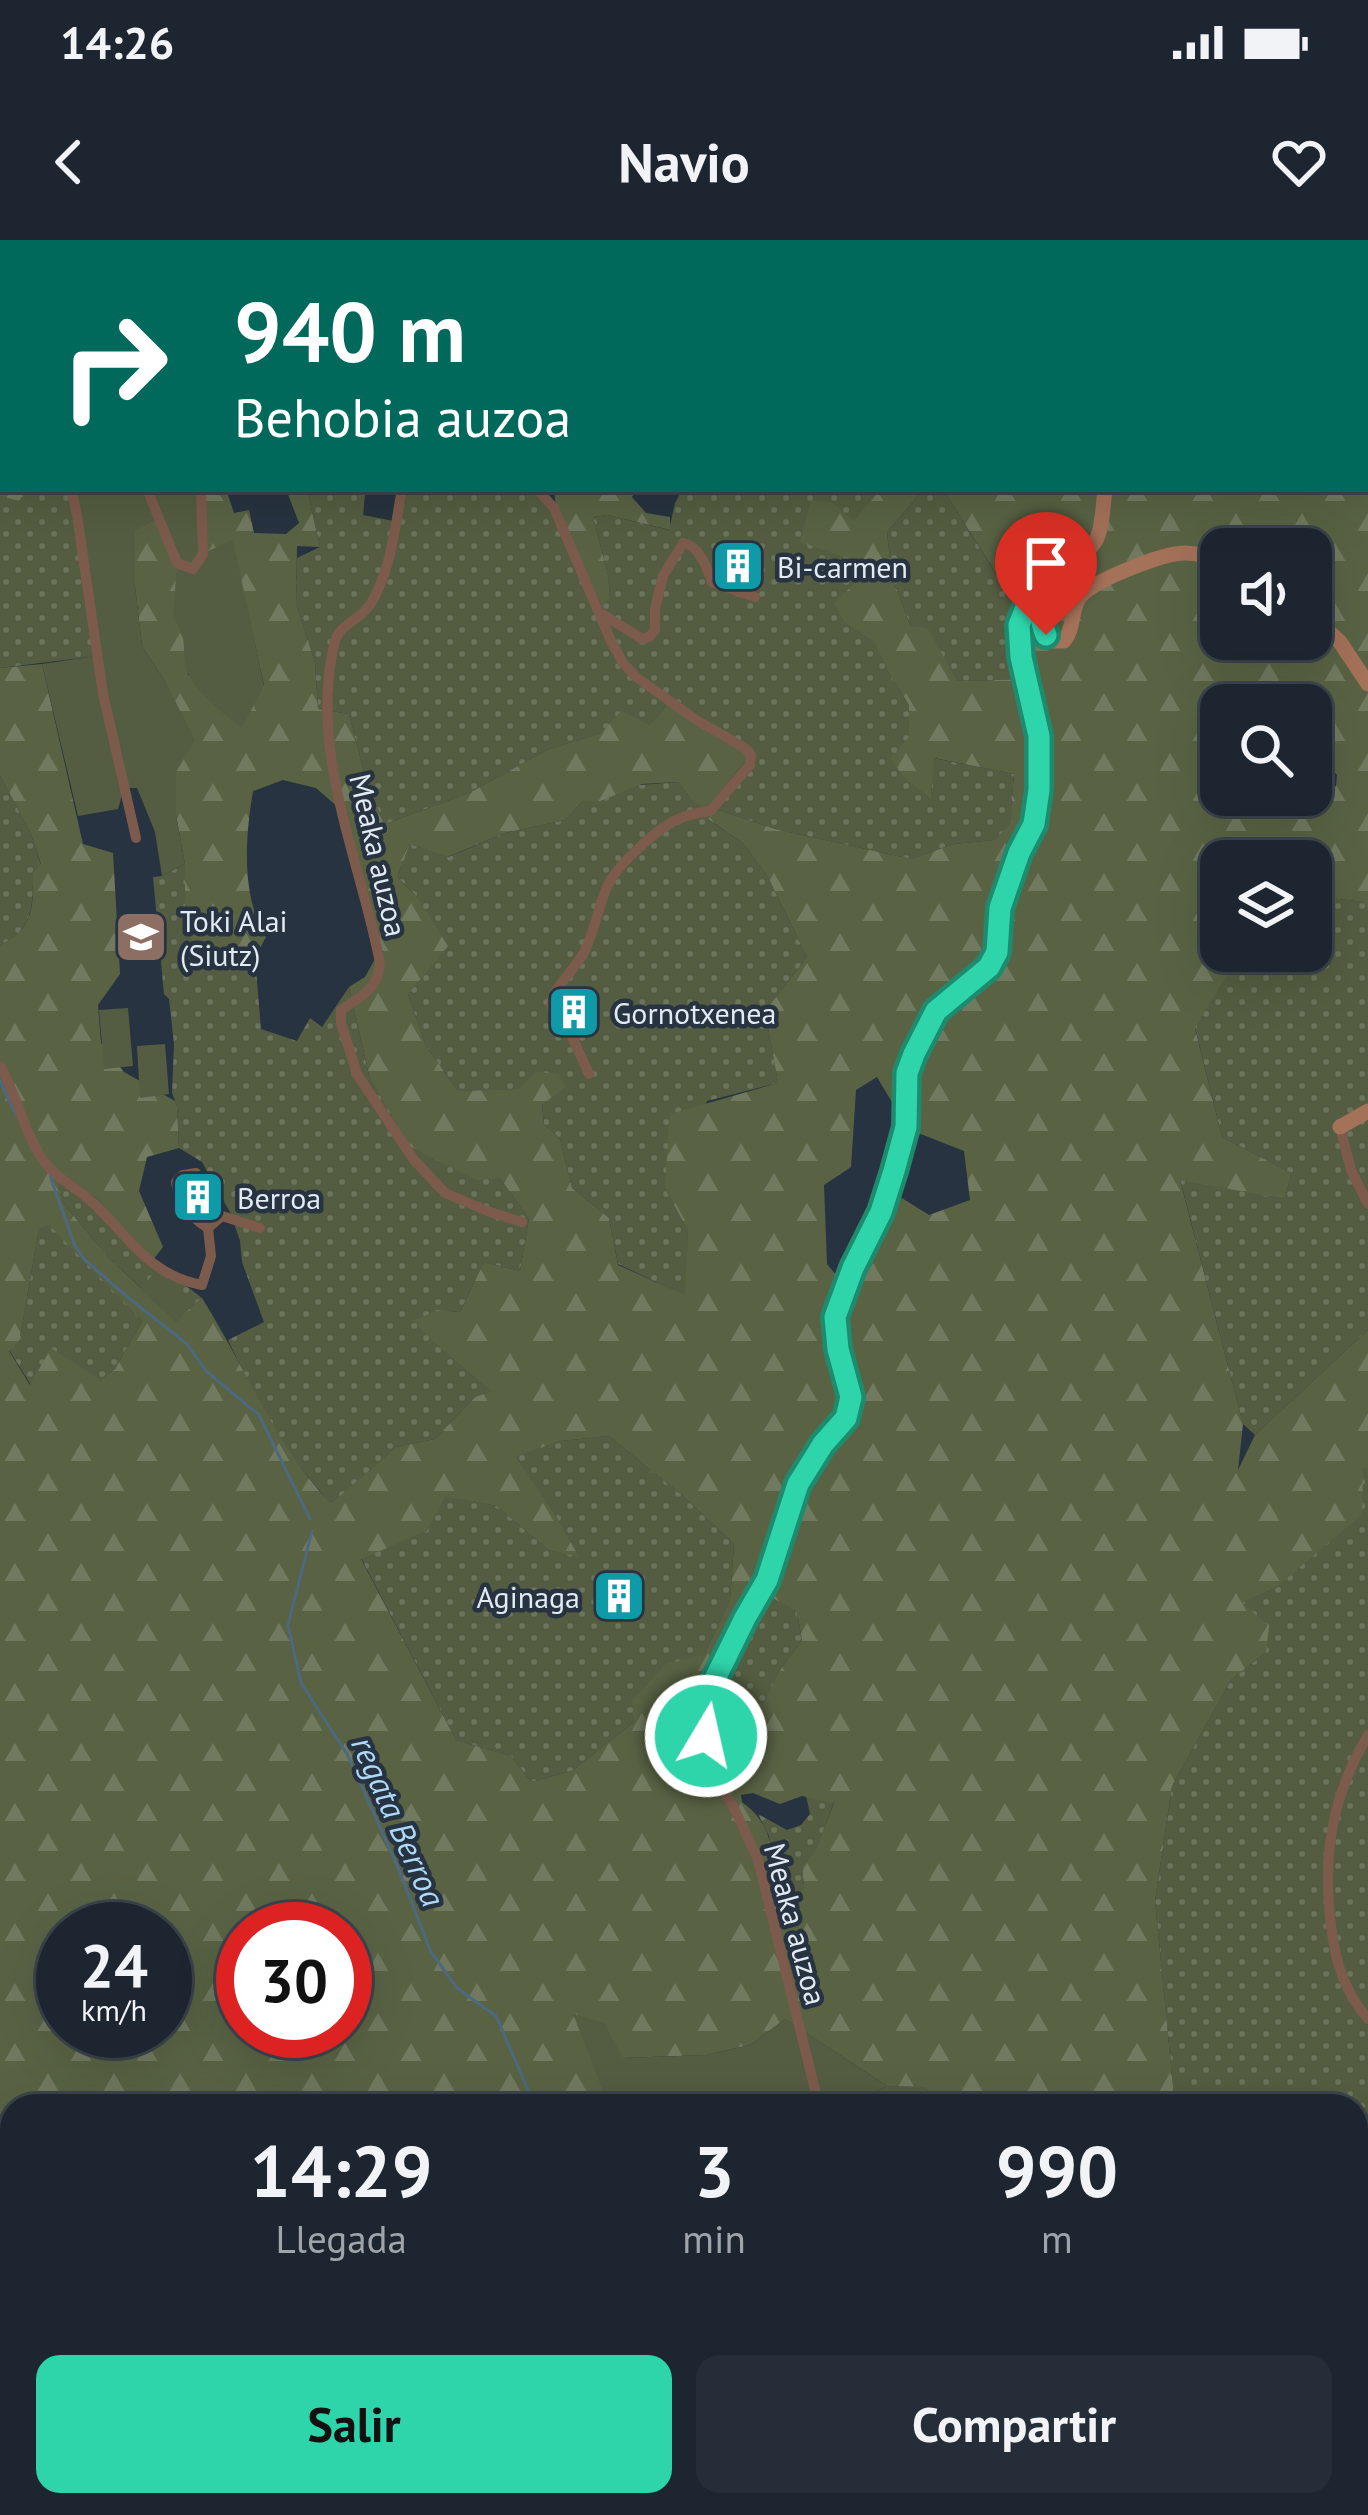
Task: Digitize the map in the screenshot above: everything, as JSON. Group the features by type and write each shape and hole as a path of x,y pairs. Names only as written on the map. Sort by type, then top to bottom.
{"street":[{"path":"72,492 103,694 136,838"},
{"path":"148,492 176,563 193,569 203,554 201,492"},
{"name":"Meaka auzoa","path":"401,492 382,580 369,606 339,631 328,693 329,740 339,796 380,963 379,978 371,990 341,1010 340,1023 357,1074 414,1160 445,1193 522,1222"},
{"path":"540,492 554,508 623,663 751,755 750,765 710,811 671,822 608,882 583,955 552,994 551,1005 589,1075"},
{"path":"1105,492 1098,537 1054,574 1042,601 1040,623 1051,641 1058,643 1070,635 1080,597 1105,581 1174,554 1200,555"},
{"path":"599,612 642,639 649,638 655,630 663,576 683,542 696,550 712,582 754,597"},
{"name":"Meaka auzoa","path":"817,2094 758,1860 720,1785 710,1752 707,1695 767,1580 798,1484 846,1418 851,1397 835,1317 894,1171 906,1127 907,1073 914,1054 936,1011 989,967 997,952 1000,908 1034,824 1039,790 1039,736 1021,657 1019,625 1035,585 1054,574"},
{"path":"1332,635 1368,684"},
{"path":"0,1066 44,1162 89,1199 128,1244 156,1267 202,1285 211,1256 208,1228"},
{"path":"1368,1111 1340,1127 1368,1204"},
{"path":"196,1173 176,1182 177,1192 188,1211 208,1228"},
{"path":"208,1228 222,1216 260,1228"},
{"path":"1368,1735 1330,1827 1326,1887 1335,1956 1347,1990 1368,2019"}],"green space":[{"path":"0,492 32,492 16,500"},
{"path":"31,492 71,492 97,656 0,668 0,496 16,499"},
{"path":"71,492 203,492 204,553 233,540 264,686 242,727 203,695 188,673 182,633 173,618 177,562 159,518 135,531 142,646 195,740 176,772 176,815 185,864 162,876 155,832 137,788 124,788 118,809 78,816 42,664 96,656"},
{"path":"202,492 227,492 234,513 249,510 254,533 286,534 299,523 287,492 308,492 320,547 297,546 296,603 315,663 318,709 349,714 369,791 385,824 469,793 547,750 601,733 621,711 651,726 667,704 748,757 705,810 678,782 642,784 601,801 583,801 565,820 505,833 447,857 410,844 397,877 417,897 448,946 408,994 426,1046 458,1091 519,1089 536,1072 559,1074 566,1088 542,1104 544,1124 560,1139 572,1188 609,1218 618,1265 685,1295 688,1231 665,1188 670,1114 778,1083 765,1011 807,957 768,877 743,843 708,819 719,810 775,829 911,859 954,844 994,840 1012,823 1014,774 934,758 931,798 903,777 891,758 909,737 909,705 874,641 845,623 834,603 860,578 854,560 800,542 811,501 831,502 854,521 878,492 921,492 887,532 892,577 910,625 928,629 957,681 1025,679 1024,618 945,492 1368,492 1368,913 1364,902 1332,898 1332,840 1200,840 1200,972 1229,972 1195,1028 1222,1137 1291,1173 1285,1199 1180,1180 1243,1424 1238,1470 1255,1435 1368,1330 1368,1468 1363,1468 1362,1514 1277,1587 1242,1603 1269,1626 1266,1652 1231,1680 1172,1786 1155,1901 1174,2094 931,2094 924,2087 887,2086 785,2019 750,2045 706,2055 622,2058 575,2014 605,2094 0,2094 0,945 26,924 33,872 41,864 0,775 0,668 42,664 83,844 113,853 120,974 98,1005 101,1043 124,1072 177,1106 179,1148 147,1157 139,1191 163,1247 153,1260 95,1197 57,1176 62,1202 109,1258 176,1321 202,1298 277,1431 331,1504 396,1447 435,1439 475,1397 492,1391 414,1321 437,1310 460,1312 484,1262 520,1271 529,1219 500,1178 477,1180 409,1146 369,1075 349,987 365,977 375,959 339,808 316,788 283,780 253,791 247,847 249,885 266,937 255,957 200,957 185,929 185,864 176,815 166,683 142,646 132,561 134,530 157,519 177,562 188,675 264,685 232,541 203,554","holes":["877,1077 908,1129 964,1151 970,1200 929,1215 889,1190 841,1281 827,1264 824,1185 851,1167 856,1090","49,1225 142,1321 115,1369 100,1380 51,1348 30,1385 9,1351 19,1343 39,1229","609,1436 734,1544 730,1600 704,1655 666,1664 632,1701 634,1722 572,1771 531,1782 511,1756 456,1740 361,1559 427,1531 445,1496 497,1506 548,1550 579,1557 515,1457 561,1441","771,1597 797,1612 802,1640 778,1673 765,1702 737,1708 720,1689 732,1655","753,1793 780,1804 802,1796 834,1803 815,1852 802,1866 804,1887 793,1898 784,1901 777,1889 765,1827 742,1802 741,1795"]},
{"path":"308,492 365,494 363,515 399,522 405,492 537,492 552,508 597,611 610,597 593,517 608,515 669,530 681,492 883,492 854,560 860,578 845,623 874,640 909,705 910,737 931,796 933,758 1014,774 1013,823 994,840 954,844 911,859 775,829 719,810 709,820 743,843 768,877 807,957 765,1011 778,1083 707,1101 665,1188 688,1231 686,1296 618,1264 609,1218 572,1188 560,1139 544,1124 542,1103 566,1088 458,1091 426,1046 408,994 417,897 397,877 410,844 448,857 505,833 565,820 583,801 601,801 639,785 678,782 690,798 666,705 651,727 601,733 547,750 469,793 385,824 369,791 349,714 318,709 315,663 296,603 297,558 320,547"},
{"path":"554,492 634,492 632,497 646,513 670,517 670,530 608,515 593,517 608,575 610,598 602,607 556,507"},
{"path":"921,492 945,492 1024,619 1026,679 956,681 928,630 910,625 892,577 887,532"},
{"path":"0,775 31,834 41,865 33,872 32,906 25,924 0,945"},
{"path":"185,864 185,929 200,957 255,957 261,1029 297,1041 310,1018 322,1027 349,987 369,1075 500,1178 529,1219 520,1271 484,1262 460,1312 437,1310 433,1342 493,1391 475,1397 435,1439 396,1447 331,1505 260,1407 228,1340 264,1322 231,1214 202,1162 179,1148 172,1093 174,1044 169,999 164,994 153,877"},
{"path":"1332,898 1365,902 1368,1330 1255,1435 1243,1424 1180,1179 1285,1199 1291,1173 1222,1137 1195,1027 1229,972 1332,972"},
{"path":"128,1008 133,1066 104,1069 99,1010"},
{"path":"165,1044 169,1094 140,1098 137,1046"},
{"path":"56,1175 95,1197 153,1260 202,1298 177,1321 109,1258 62,1202"},
{"path":"50,1224 142,1321 115,1369 100,1380 31,1385 9,1350 19,1343 39,1229"},
{"path":"154,1273 192,1305 177,1322 140,1290"},
{"path":"609,1436 734,1544 730,1600 704,1655 634,1722 572,1771 531,1782 511,1756 456,1740 361,1558 427,1531 444,1495 497,1506 548,1550 578,1556 552,1509 514,1457 561,1441"},
{"path":"1363,1468 1368,1468 1368,2094 1174,2094 1155,1901 1172,1786 1231,1680 1266,1652 1241,1603 1277,1587"},
{"path":"772,1597 797,1612 802,1640 778,1673 766,1702 737,1708 720,1689 732,1655"},
{"path":"806,1796 834,1802 815,1853 802,1866 804,1887 783,1901 775,1890 769,1836 758,1814 787,1830 801,1825 810,1814"},
{"path":"573,2014 604,2023 623,2058 706,2055 750,2045 785,2019 887,2086 872,2094 604,2094"},
{"path":"887,2086 924,2087 931,2094 872,2094"}],"waterway":[{"name":"regata Berroa","path":"0,1081 16,1115"},
{"name":"regata Berroa","path":"50,1176 75,1246 85,1260 187,1344 206,1371 259,1415 310,1519"},
{"name":"regata Berroa","path":"312,1531 288,1625 301,1683 347,1754 431,1952 457,1988 496,2016 530,2094"}],"place":[{"name":"Bi-carmen","path":"738,566"},
{"name":"Toki Alai (Siutz)","path":"141,937"},
{"name":"Gornotxenea","path":"574,1012"},
{"name":"Berroa","path":"198,1197"},
{"name":"Aginaga","path":"619,1596"}],"route":[{"path":"706,1736 707,1695 767,1580 798,1484 846,1418 851,1397 835,1317 894,1171 906,1127 907,1073 914,1054 936,1011 989,967 997,952 1000,908 1034,824 1039,790 1039,736 1021,657 1019,625 1035,585 1054,574 1040,609 1046,635"}]}
